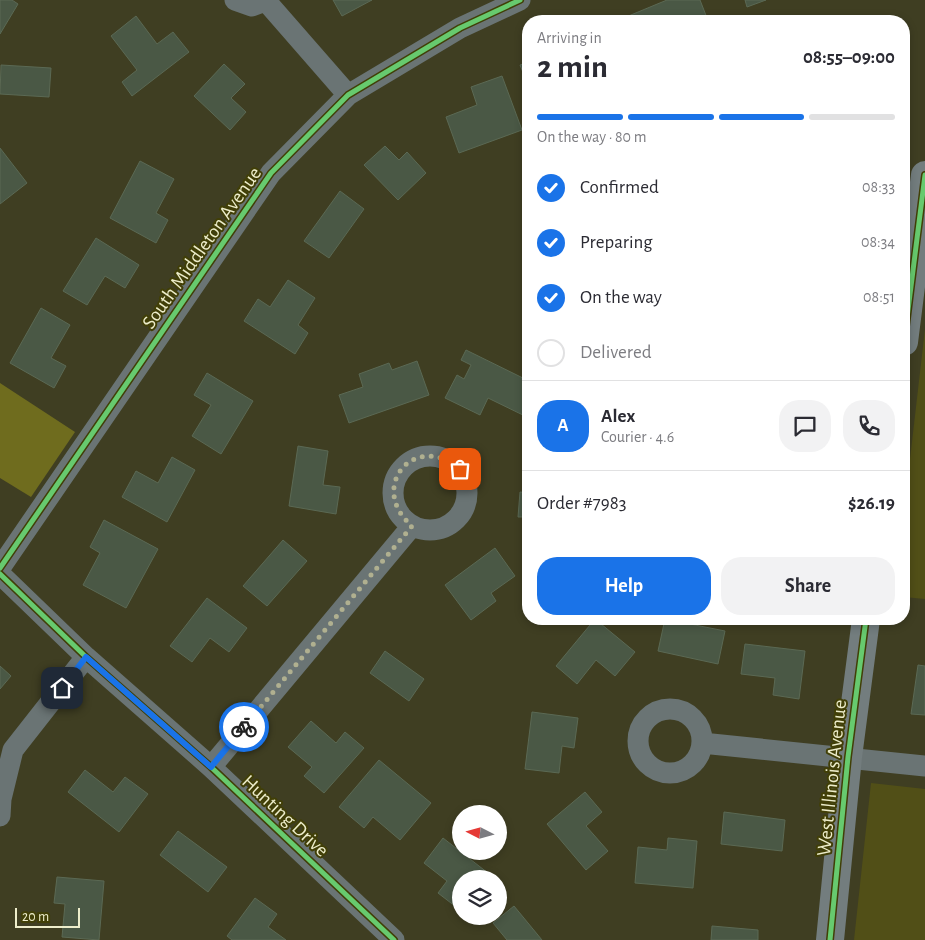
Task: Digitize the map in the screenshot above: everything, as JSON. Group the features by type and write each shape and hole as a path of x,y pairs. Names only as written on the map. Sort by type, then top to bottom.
{"main road":[{"path":"910,252 913,207 925,175"},
{"name":"West Illinois Avenue","path":"830,940 848,757 865,625"}],"street":[{"path":"235,0 252,6 267,1 348,95"},
{"name":"South Middleton Avenue","path":"0,568 271,173 348,95 460,28 520,0"},
{"path":"211,767 412,526"},
{"name":"Hunting Drive","path":"0,574 86,657 211,767 394,940"},
{"path":"0,816 1,799 13,750 86,657"},
{"path":"702,743 925,766"}],"shaded area":[{"path":"925,329 925,599 910,598 910,459"},
{"path":"0,383 75,432 31,497 0,478"},
{"path":"871,783 925,789 925,940 854,940"}],"building":[{"path":"0,0 12,0 18,4 0,34"},
{"path":"333,0 372,0 342,16"},
{"path":"667,0 700,0 706,15 631,15"},
{"path":"745,0 766,0 747,7"},
{"path":"136,16 157,44 173,32 189,52 132,96 122,82 137,70 111,36"},
{"path":"224,64 245,84 231,98 246,112 230,130 194,96"},
{"path":"1,65 51,68 49,97 0,94"},
{"path":"502,76 522,130 459,153 446,117 477,105 471,87"},
{"path":"385,146 399,160 407,152 426,173 398,200 364,165"},
{"path":"0,148 27,183 0,204"},
{"path":"140,161 174,179 156,213 168,220 156,243 110,218"},
{"path":"340,191 364,209 329,258 304,241"},
{"path":"96,238 139,265 125,288 105,276 87,305 63,291"},
{"path":"288,280 315,298 298,325 308,333 295,354 244,321 258,299 270,307"},
{"path":"41,308 70,325 51,358 66,366 54,388 10,363"},
{"path":"466,350 522,378 522,415 488,398 480,415 445,398 457,375 464,379 471,365 461,360"},
{"path":"417,361 429,395 349,423 339,395 363,387 359,374 389,363 392,370"},
{"path":"207,373 253,401 221,454 192,436 211,405 194,395"},
{"path":"298,446 328,451 323,485 340,487 336,514 289,506"},
{"path":"172,457 195,470 167,522 122,497 136,471 158,483"},
{"path":"520,492 522,492 522,517 518,517"},
{"path":"104,520 158,549 126,608 83,585 100,553 90,547"},
{"path":"283,540 307,561 267,606 243,586"},
{"path":"495,548 515,576 491,593 496,601 471,620 445,585"},
{"path":"207,598 247,628 229,652 210,638 192,662 170,646"},
{"path":"590,625 602,625 635,652 615,676 596,660 577,684 556,666"},
{"path":"664,625 695,625 725,631 718,664 658,651"},
{"path":"745,644 805,651 799,699 773,695 775,678 741,674"},
{"path":"385,651 424,679 409,701 370,673"},
{"path":"918,665 925,666 925,715 911,714"},
{"path":"0,666 11,676 0,689"},
{"path":"532,712 578,718 574,748 562,746 559,773 525,769"},
{"path":"311,721 336,743 345,732 364,748 324,793 304,776 312,767 288,747"},
{"path":"379,760 431,803 400,840 373,817 364,828 339,807"},
{"path":"85,770 113,792 125,777 148,794 119,832 68,792"},
{"path":"585,792 602,812 586,826 608,851 586,870 547,824"},
{"path":"724,812 785,820 782,851 721,844"},
{"path":"178,831 227,867 208,892 160,855"},
{"path":"443,838 452,845 452,860 471,860 484,870 452,870 452,904 438,893 447,881 424,863"},
{"path":"668,838 697,841 693,888 635,883 638,847 667,850"},
{"path":"57,877 104,881 99,940 62,937 65,904 54,903"},
{"path":"255,898 277,914 268,927 286,940 232,940 227,936"},
{"path":"514,906 542,940 507,940 495,925 507,925 507,912"},
{"path":"712,926 758,930 758,940 711,940"}],"cycle path":[{"path":"0,568 271,173 348,95 460,28 520,0"},
{"path":"910,294 925,175"},
{"path":"0,574 86,657 211,767 394,940"},
{"path":"830,940 848,757 865,625"}],"way so far":[{"path":"244,727 412,526 400,516 394,504 393,488 397,474 406,463 420,456 434,455 448,460 460,469"}],"route":[{"path":"62,688 86,657 211,767 244,727"}]}
